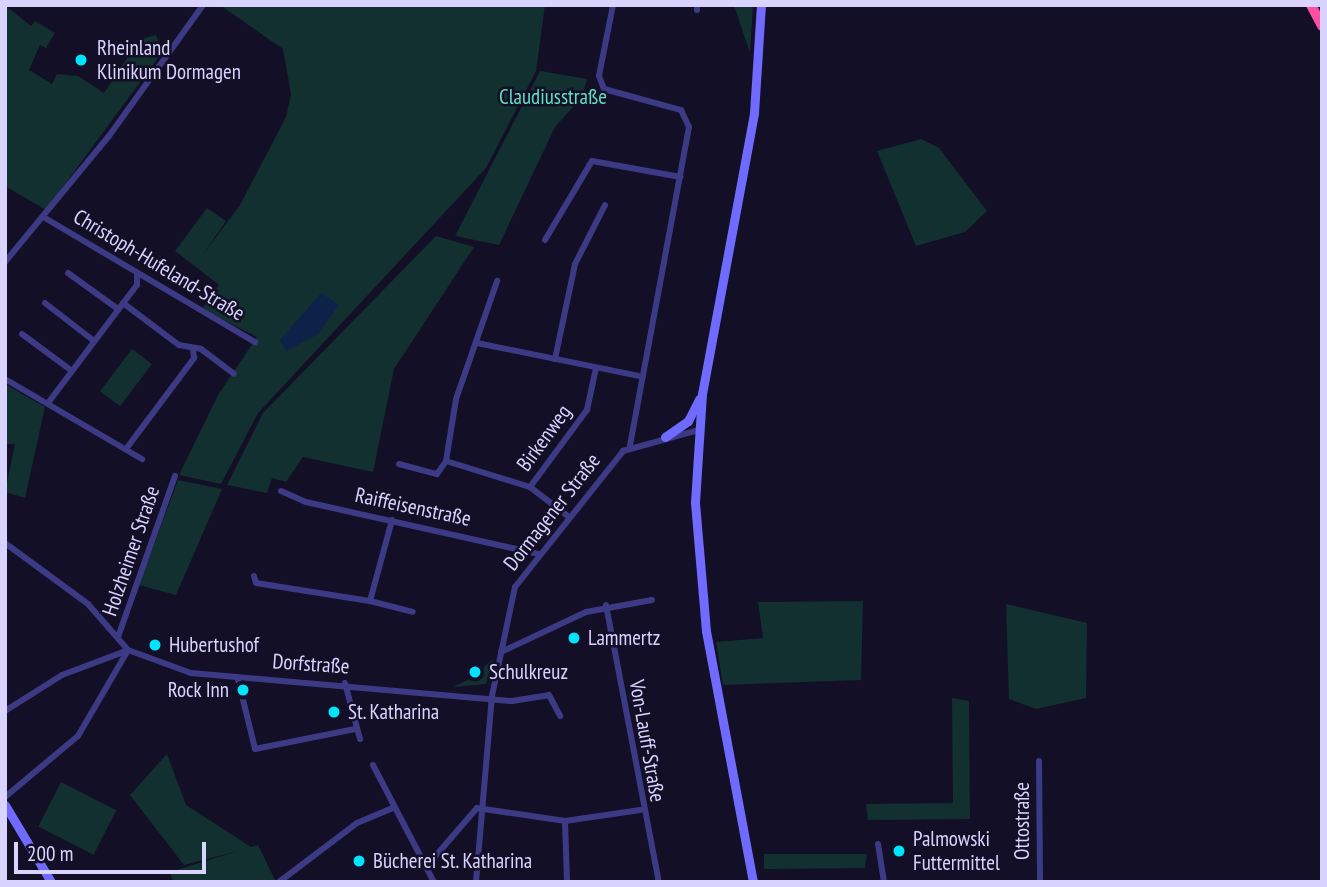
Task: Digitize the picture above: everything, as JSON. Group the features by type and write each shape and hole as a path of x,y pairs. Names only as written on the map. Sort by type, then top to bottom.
{"highway":[{"path":"1311,5 1322,26"}],"main road":[{"path":"753,882 701,600 698,430 702,394 754,113 761,5"},
{"path":"665,437 688,421 702,394"},
{"path":"5,805 51,882"},
{"path":"5,817 46,882"}],"street":[{"path":"5,262 45,218 203,5"},
{"path":"613,5 600,83 610,94 686,114 681,177 639,376 630,446"},
{"path":"545,240 592,161 681,177"},
{"path":"555,359 575,264 605,205"},
{"name":"Christoph-Hufeland-Straße","path":"45,218 255,342"},
{"path":"68,273 118,309"},
{"path":"48,403 123,303 137,274"},
{"path":"399,464 437,474 446,461 456,399 496,281"},
{"path":"45,303 94,341"},
{"path":"123,303 234,374"},
{"path":"22,334 72,371"},
{"path":"477,343 639,376"},
{"path":"126,449 194,358 192,349"},
{"name":"Birkenweg","path":"530,487 587,410 596,368"},
{"path":"5,379 142,459"},
{"name":"Dormagener Straße","path":"476,882 492,696 510,599 539,554 630,446 698,430"},
{"path":"446,461 530,487 569,517"},
{"name":"Holzheimer Straße","path":"118,636 175,476"},
{"name":"Raiffeisenstraße","path":"281,491 539,554"},
{"path":"370,601 392,520"},
{"path":"5,543 88,604 128,650"},
{"path":"254,576 256,583 278,588 370,601 413,612"},
{"path":"501,652 606,605 652,600"},
{"name":"Von-Lauff-Straße","path":"606,605 640,810 659,882"},
{"path":"5,711 71,671 128,650"},
{"path":"5,797 78,736 128,650"},
{"name":"Dorfstraße","path":"128,650 191,673 238,678 345,683 492,696 552,695 560,716"},
{"path":"238,678 256,750 355,729"},
{"path":"345,683 355,729 360,739"},
{"name":"Ottostraße","path":"1039,761 1040,882"},
{"path":"373,765 434,882"},
{"path":"279,882 357,823 395,807"},
{"path":"426,867 477,808 565,821 640,810"},
{"path":"565,821 567,882"},
{"path":"877,844 884,882"}],"green space":[{"path":"5,5 31,26 35,21 55,33 46,48 40,45 29,70 52,84 57,74 78,76 104,93 139,40 156,35 163,51 46,210 5,186"},
{"path":"220,5 545,5 536,71 486,168 258,413 221,484 179,475 218,395 257,337 202,309 219,285 175,251 207,208 226,221 201,257 240,205 286,117 291,94 283,49"},
{"path":"735,5 753,5 750,53 735,8"},
{"name":"Claudiusstraße","path":"540,71 587,79 582,97 555,127 499,245 455,236"},
{"path":"921,139 939,148 987,211 965,232 916,246 877,151"},
{"path":"436,236 474,247 394,369 373,472 303,457 286,482 272,478 267,493 227,485 263,413"},
{"path":"132,349 152,364 120,406 100,391"},
{"path":"5,384 45,407 25,498 5,492 15,444 5,444"},
{"path":"178,480 222,489 176,595 139,585"},
{"path":"863,601 861,680 723,685 716,642 763,638 758,602"},
{"path":"1006,604 1087,623 1086,698 1036,709 1009,699"},
{"path":"493,659 486,684 453,687 472,678"},
{"path":"952,698 969,701 970,819 868,820 866,804 953,803"},
{"path":"167,754 186,805 251,847 258,845 276,882 173,882 170,872 238,851 184,865 130,795"},
{"path":"61,782 116,810 94,855 38,827"},
{"path":"764,854 867,854 865,868 764,869"}],"water":[{"path":"321,293 339,305 318,334 286,351 280,340"}],"place":[{"name":"Rheinland Klinikum Dormagen","path":"81,60"},
{"name":"Lammertz","path":"574,638"},
{"name":"Hubertushof","path":"155,645"},
{"name":"Schulkreuz","path":"475,672"},
{"name":"Rock Inn","path":"243,690"},
{"name":"St. Katharina","path":"334,712"},
{"name":"Palmowski Futtermittel","path":"899,851"},
{"name":"Bücherei St. Katharina","path":"359,861"}]}
